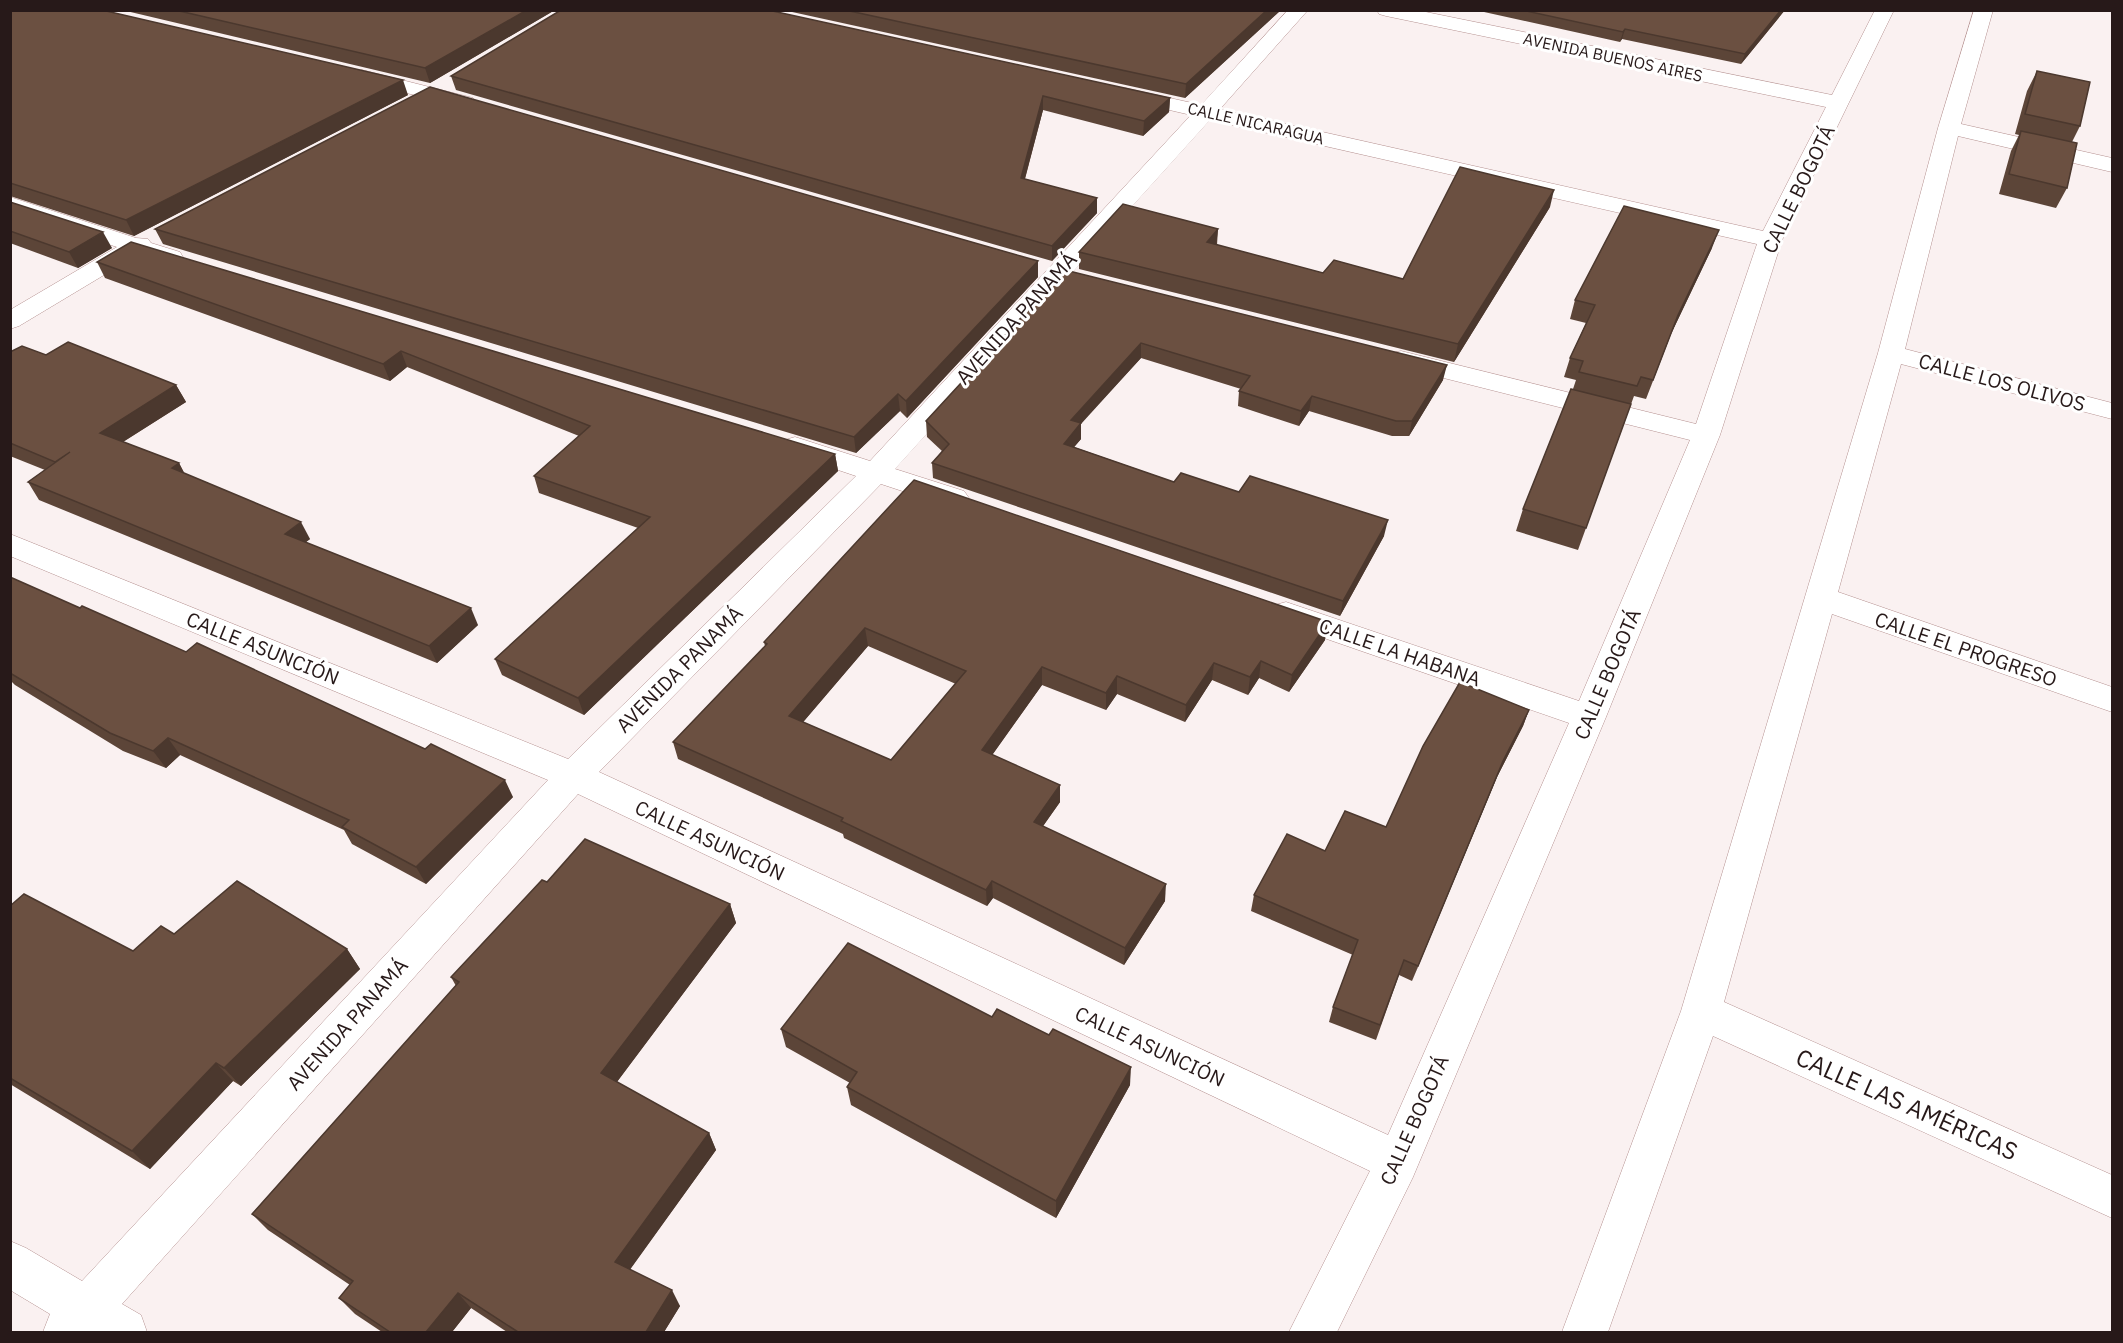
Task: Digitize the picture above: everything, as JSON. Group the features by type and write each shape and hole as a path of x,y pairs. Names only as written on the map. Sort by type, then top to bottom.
{"street":[{"name":"AVENIDA PANAMÁ","path":"92,1325 573,776 877,471 1299,10"},
{"name":"AVENIDA BUENOS AIRES","path":"1386,10 1839,103"},
{"name":"CALLE BOGOTÁ","path":"1313,1332 1398,1162 1589,717 1706,435 1770,240 1885,10"},
{"path":"1586,1332 1701,1011 1891,353 1949,128 1984,10"},
{"path":"339,70 433,92 490,109"},
{"path":"401,109 453,80"},
{"name":"CALLE NICARAGUA","path":"1102,89 1770,240"},
{"path":"1949,128 2112,165"},
{"path":"10,204 193,263"},
{"path":"10,321 136,246 168,230"},
{"name":"CALLE LOS OLIVOS","path":"1891,353 2112,411"},
{"path":"1382,354 1706,435"},
{"path":"774,440 877,471 978,506"},
{"name":"CALLE ASUNCIÓN","path":"10,544 573,776 1398,1162"},
{"name":"CALLE EL PROGRESO","path":"1820,598 2112,700"},
{"name":"CALLE LA HABANA","path":"1261,604 1589,717"},
{"name":"CALLE LAS AMÉRICAS","path":"1701,1011 2112,1197"},
{"path":"10,1264 92,1325"}],"building":[{"path":"102,10 403,80 126,220 10,183 10,11"},
{"path":"175,10 527,10 425,68"},
{"path":"561,10 768,10 1170,98 1144,121 1043,96 1021,178 1097,198 1052,246 451,76"},
{"path":"845,10 1267,10 1186,84"},
{"path":"1522,10 1781,10 1745,54 1625,29 1623,32"},
{"path":"2037,71 2090,82 2080,126 2025,114"},
{"path":"430,87 1038,261 906,401 898,394 854,437 155,229"},
{"path":"2021,131 2077,143 2067,188 2009,174"},
{"path":"1460,167 1554,190 1458,344 1079,252 1123,204 1218,229 1207,242 1323,273 1334,260 1403,279"},
{"path":"10,202 103,232 69,252 10,231"},
{"path":"1624,206 1719,230 1678,315 1653,380 1641,377 1637,386 1579,372 1583,361 1570,358 1595,305 1575,300"},
{"path":"131,242 835,454 578,698 495,659 650,517 534,476 590,426 401,351 383,364 97,262"},
{"path":"1065,270 1447,365 1412,421 1396,421 1312,396 1301,411 1239,391 1250,376 1141,343 1071,420 1081,423 1064,444 1174,482 1181,473 1239,492 1250,476 1388,520 1343,601 932,463 949,444 926,421"},
{"path":"68,342 176,385 100,433 179,463 172,468 301,522 285,534 471,608 429,646 28,482 70,452 55,462 10,443 10,352 22,346 46,355"},
{"path":"1571,389 1631,404 1586,528 1523,509"},
{"path":"914,480 1328,622 1292,675 1261,661 1250,677 1214,663 1186,705 1117,676 1106,693 1042,667 982,750 1060,785 1034,822 1166,884 1125,948 992,881 986,890 841,821 843,818 673,742 767,644 764,642","holes":["865,628 966,671 891,760 789,716"]},
{"path":"10,577 186,652 197,643 425,749 431,744 505,780 416,867 342,827 349,820 168,738 153,751 110,733 10,673"},
{"path":"1460,682 1529,710 1503,761 1418,966 1404,960 1380,1025 1333,1007 1358,940 1254,895 1287,834 1325,851 1345,811 1386,827 1423,746"},
{"path":"585,839 730,904 601,1073 709,1133 615,1262 672,1290 646,1332 518,1332 458,1293 426,1332 390,1332 339,1298 353,1281 252,1214 459,982 451,977 542,880 547,882"},
{"path":"237,881 347,949 224,1068 216,1063 132,1151 10,1078 10,906 24,894 133,951 161,926 174,934"},
{"path":"848,943 992,1017 997,1009 1049,1035 1053,1029 1131,1067 1056,1201 847,1087 857,1072 781,1029"}]}
